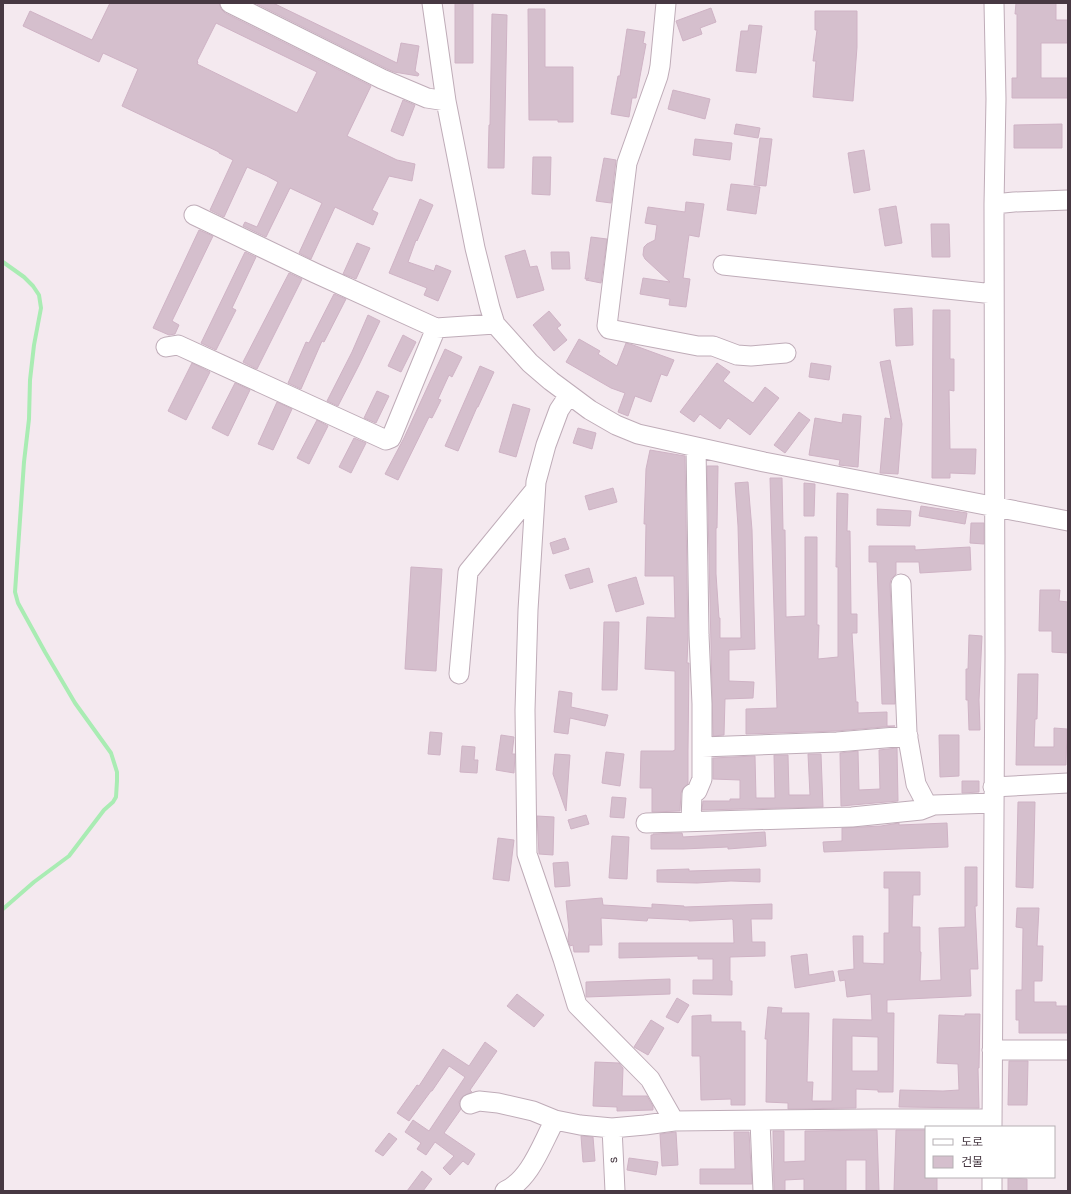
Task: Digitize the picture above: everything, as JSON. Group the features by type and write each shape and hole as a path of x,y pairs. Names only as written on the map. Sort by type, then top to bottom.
{"street":[{"path":"230,3 382,79 427,98 446,101"},
{"path":"432,3 446,101 479,268 495,324 530,363 569,395 590,410 616,425 638,434 764,462 1068,521"},
{"path":"665,3 658,76 627,163 606,326 609,328 698,346 713,346 737,355 751,356 786,354"},
{"path":"470,1104 479,1101 498,1103 533,1111 555,1120 580,1126 612,1128 674,1121 760,1121 874,1118 991,1123 995,506 994,204 996,98 994,3"},
{"path":"994,204 1068,200"},
{"path":"194,215 315,273 436,328 495,324"},
{"path":"723,265 994,294"},
{"path":"166,347 178,345 386,440 391,438 436,328"},
{"path":"569,395 559,410 546,445 535,490 528,610 525,710 527,854 564,959 577,1005 650,1079 674,1121"},
{"path":"691,821 692,794 697,791 702,779 702,704 699,635 696,447"},
{"path":"459,674 468,572 535,490"},
{"path":"901,584 908,736 916,784 928,807"},
{"path":"702,747 837,742 908,736"},
{"path":"646,823 852,817 921,810 934,805 1068,783"},
{"path":"992,1050 1068,1050"},
{"path":"505,1191 520,1180 530,1168 555,1120"},
{"path":"760,1121 763,1191"},
{"name":"s","path":"612,1128 615,1191"},
{"path":"992,1178 992,1191"}],"building":[{"path":"110,3 219,3 221,9 225,13 371,86 347,136 397,160 415,164 412,181 389,176 372,210 378,213 373,225 335,207 311,259 299,253 322,203 290,188 266,237 243,226 245,222 257,227 278,182 247,167 224,217 210,210 233,160 122,106 138,69 103,53 99,62 23,26 30,11 92,40","holes":["216,23 317,72 297,113 197,64 197,61"]},
{"path":"255,3 273,3 397,63 401,43 419,46 415,71 419,74 418,76 394,72 387,69"},
{"path":"455,3 473,3 473,63 455,63"},
{"path":"1016,3 1056,3 1056,20 1068,20 1068,43 1041,43 1041,78 1068,78 1068,98 1012,98 1012,78 1017,78"},
{"path":"711,8 716,22 700,28 702,34 683,41 676,21"},
{"path":"528,9 545,9 545,67 573,67 573,122 558,122 558,120 529,120"},
{"path":"815,11 857,11 857,47 853,101 813,97 816,61 813,61 817,30 815,30"},
{"path":"492,14 507,15 504,168 488,168"},
{"path":"749,25 762,26 756,73 736,71 741,31 748,31"},
{"path":"627,29 645,32 643,43 646,44 636,98 632,98 629,117 611,114 618,76 620,76"},
{"path":"673,90 710,99 705,119 668,109"},
{"path":"403,100 415,105 403,136 391,131"},
{"path":"736,124 760,128 758,138 734,134"},
{"path":"1062,124 1062,148 1014,148 1014,125"},
{"path":"760,138 772,139 766,186 754,185"},
{"path":"695,139 732,143 730,160 693,155"},
{"path":"864,150 870,190 854,193 848,153"},
{"path":"533,157 551,157 550,195 532,194"},
{"path":"604,158 616,160 611,203 596,201"},
{"path":"731,184 760,187 756,214 727,210"},
{"path":"420,199 433,205 417,241 416,240 408,262 434,271 436,265 451,271 438,301 424,295 427,288 389,273"},
{"path":"686,202 704,204 699,237 689,235 683,278 690,279 686,307 669,305 670,299 640,294 643,278 670,282 645,259 643,255 644,247 655,240 657,225 645,223 648,207 685,212"},
{"path":"896,206 902,243 885,246 879,209"},
{"path":"931,224 949,224 950,257 932,257"},
{"path":"199,230 213,236 172,321 179,325 175,334 169,335 153,328"},
{"path":"591,237 607,239 601,283 586,280 589,278 585,279"},
{"path":"357,243 370,248 356,279 343,274"},
{"path":"525,250 530,267 537,266 544,290 517,298 505,256"},
{"path":"245,252 256,257 232,308 236,310 216,350 201,343"},
{"path":"551,252 569,252 570,269 552,269"},
{"path":"289,273 302,279 257,369 243,362"},
{"path":"334,294 346,299 324,342 322,341 301,389 288,383 306,342 309,343"},
{"path":"912,308 913,345 896,346 894,309"},
{"path":"933,310 950,310 950,359 954,359 954,391 949,390 950,449 976,449 975,474 950,473 950,478 932,478"},
{"path":"549,311 561,325 557,328 567,340 554,351 533,325"},
{"path":"368,315 380,321 338,406 327,401 352,352"},
{"path":"403,335 416,342 401,372 388,366"},
{"path":"579,339 600,351 598,354 617,366 626,343 674,360 667,376 661,374 651,402 635,396 628,416 618,412 625,393 611,388 566,362"},
{"path":"445,349 462,357 452,377 449,375 438,399 441,400 432,418 429,417 398,480 385,474 404,438"},
{"path":"890,360 902,424 898,474 880,473 885,418 891,419 880,362"},
{"path":"192,363 210,372 186,420 168,411"},
{"path":"717,363 730,372 723,381 753,403 765,387 779,398 750,435 728,418 720,429 700,414 694,422 680,412"},
{"path":"811,363 831,366 829,380 809,377"},
{"path":"480,366 494,372 458,451 445,446"},
{"path":"235,383 250,390 228,436 212,428"},
{"path":"377,391 389,396 376,423 364,418"},
{"path":"277,402 292,409 273,450 258,444"},
{"path":"513,404 530,409 516,457 499,452"},
{"path":"799,412 810,420 785,453 774,445"},
{"path":"843,414 861,416 858,467 839,465 840,460 809,455 815,418 842,423"},
{"path":"317,420 328,426 309,464 297,458"},
{"path":"578,428 596,433 592,449 573,443"},
{"path":"354,438 366,443 351,473 339,467"},
{"path":"650,450 685,456 688,639 687,663 689,663 688,784 683,788 681,793 680,811 652,812 652,788 640,788 641,751 675,750 675,671 645,669 647,617 675,618 674,576 645,576 646,524 644,524 646,469"},
{"path":"707,466 718,466 716,574 720,618 720,638 741,638 738,526 735,483 748,482 752,530 755,649 729,650 729,681 754,682 753,698 725,699 724,735 713,736"},
{"path":"770,478 782,478 783,530 785,530 786,617 805,616 805,537 817,537 817,625 819,625 818,659 838,657 838,567 836,567 837,493 848,494 847,531 850,531 851,614 857,614 857,633 852,633 858,713 887,712 887,726 895,726 836,731 746,734 746,709 777,708"},
{"path":"804,483 815,484 814,516 804,516"},
{"path":"613,488 617,502 589,510 585,496"},
{"path":"921,506 967,513 965,524 919,516"},
{"path":"877,509 911,511 910,526 877,525"},
{"path":"971,523 984,523 984,544 970,543"},
{"path":"565,538 569,549 553,554 550,543"},
{"path":"869,546 915,546 915,550 970,547 971,570 920,573 919,562 896,562 896,574 891,579 890,584 895,704 882,704 877,562 869,562"},
{"path":"411,567 442,569 436,671 405,669"},
{"path":"589,568 593,582 570,589 565,575"},
{"path":"636,577 644,604 616,612 608,585"},
{"path":"1040,590 1060,590 1059,601 1068,602 1068,653 1052,652 1052,631 1039,631"},
{"path":"604,622 619,622 617,690 602,690"},
{"path":"969,635 982,636 979,700 980,730 969,730 968,700 966,700 966,669 968,669"},
{"path":"1018,674 1038,674 1037,719 1035,719 1034,747 1054,747 1054,728 1067,729 1066,765 1016,765"},
{"path":"559,691 572,693 571,707 608,715 605,726 570,718 568,734 554,732"},
{"path":"430,732 442,733 440,755 428,754"},
{"path":"501,735 514,737 512,754 515,754 514,773 496,770"},
{"path":"939,735 959,735 959,776 940,777"},
{"path":"462,746 475,747 474,760 478,760 477,773 460,772"},
{"path":"897,748 898,801 841,806 840,753 858,751 859,790 880,789 879,750"},
{"path":"606,752 624,754 620,786 602,783"},
{"path":"555,754 570,755 566,811 553,774"},
{"path":"808,754 821,754 823,807 702,810 703,801 730,801 730,799 740,799 740,780 713,779 713,758 755,756 756,798 775,798 774,755 788,755 789,795 810,795"},
{"path":"962,781 979,781 979,792 962,793"},
{"path":"612,797 626,798 624,818 610,817"},
{"path":"1018,802 1035,802 1033,888 1016,887"},
{"path":"586,815 589,824 571,829 568,820"},
{"path":"537,816 554,817 553,855 539,854"},
{"path":"899,823 899,825 947,823 948,847 824,852 823,842 842,841 842,828 881,826"},
{"path":"765,832 766,846 728,849 728,847 651,849 651,835 653,834 682,833 683,837"},
{"path":"612,836 629,837 627,879 609,878"},
{"path":"498,838 514,840 509,881 493,879"},
{"path":"568,862 570,886 555,887 553,863"},
{"path":"965,867 977,867 977,906 975,906 978,969 970,969 971,996 887,1000 887,1013 894,1013 893,1092 878,1092 878,1090 856,1089 856,1108 788,1109 788,1103 766,1102 767,1039 765,1039 768,1007 782,1008 781,1013 809,1013 807,1082 813,1082 812,1101 832,1101 833,1019 872,1020 871,994 847,997 845,980 840,981 838,971 854,969 853,936 863,936 863,963 884,964 884,933 889,933 889,888 884,888 884,872 920,872 920,895 913,895 912,927 920,927 920,981 941,980 939,928 965,927","holes":["852,1036 878,1037 878,1071 852,1071"]},
{"path":"689,869 689,871 760,869 760,882 657,882 657,870"},
{"path":"602,898 603,905 652,908 652,904 684,907 772,904 772,919 751,919 752,942 765,942 765,956 730,957 730,981 732,981 732,995 693,994 693,980 713,980 713,959 698,959 698,956 619,958 619,943 734,943 732,919 689,921 648,918 647,921 601,918 602,945 589,945 589,952 574,952 573,945 570,946 568,940 569,930 566,901"},
{"path":"1017,908 1039,908 1037,946 1043,946 1042,981 1034,981 1034,1002 1056,1002 1056,1006 1068,1006 1068,1033 1019,1033 1019,1020 1016,1020 1016,990 1022,990 1023,928 1016,927"},
{"path":"807,954 809,975 833,971 835,981 795,988 791,956"},
{"path":"670,979 670,994 586,997 586,982"},
{"path":"517,994 544,1015 534,1027 507,1006"},
{"path":"677,998 689,1005 678,1023 666,1017"},
{"path":"965,1014 980,1014 978,1068 979,1108 899,1107 900,1090 959,1090 958,1064 937,1063 939,1015 965,1016"},
{"path":"711,1015 711,1022 741,1022 741,1031 745,1031 745,1105 731,1105 731,1099 701,1100 700,1056 692,1056 692,1016"},
{"path":"651,1020 664,1028 648,1055 634,1047"},
{"path":"485,1042 497,1051 470,1090 472,1092 462,1097 459,1102 461,1109 444,1133 475,1154 468,1165 463,1161 450,1175 443,1168 454,1156 435,1142 426,1155 417,1149 421,1143 405,1132 413,1120 429,1131 465,1077 449,1066 409,1121 397,1113 417,1085 419,1086 443,1049 469,1066"},
{"path":"1009,1061 1028,1061 1027,1105 1008,1105"},
{"path":"595,1062 619,1063 623,1068 622,1096 647,1096 653,1106 653,1110 617,1111 617,1107 593,1106"},
{"path":"877,1130 879,1191 866,1191 866,1160 846,1160 846,1191 804,1191 804,1179 785,1180 785,1191 774,1191 773,1131 784,1131 784,1162 805,1161 805,1131"},
{"path":"896,1130 925,1130 925,1178 937,1178 937,1191 894,1191"},
{"path":"676,1132 678,1165 662,1166 660,1134"},
{"path":"734,1132 749,1132 752,1184 700,1184 700,1169 735,1169"},
{"path":"389,1133 397,1139 383,1156 375,1151"},
{"path":"581,1136 593,1137 595,1161 583,1162"},
{"path":"629,1158 658,1162 656,1175 627,1170"},
{"path":"422,1171 432,1179 423,1191 407,1191"},
{"path":"1008,1178 1027,1179 1027,1191 1008,1191"}],"waterway":[{"path":"3,262 24,277 33,286 39,295 41,308 34,345 30,380 29,419 24,462 15,592 18,603 75,703 111,753 117,772 116,797 104,810 69,856 34,882 3,909"}]}
